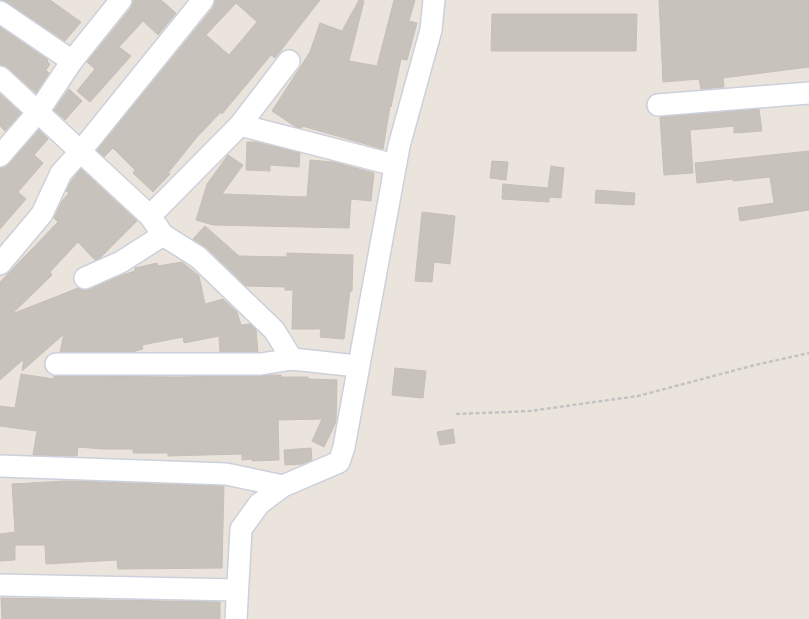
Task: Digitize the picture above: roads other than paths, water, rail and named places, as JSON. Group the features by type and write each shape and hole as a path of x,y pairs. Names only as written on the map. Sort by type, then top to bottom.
{"street":[{"path":"0,156 38,112 72,61 121,0"},
{"path":"0,264 42,214 61,173 203,0"},
{"path":"236,619 236,590 241,529 259,504 283,486 340,462 395,165 431,30 434,0"},
{"path":"0,12 72,61"},
{"path":"150,216 240,125 289,61"},
{"path":"0,77 150,216 163,235 198,257 274,330 292,359"},
{"path":"658,105 809,93"},
{"path":"240,125 395,165"},
{"path":"85,278 121,262 163,235"},
{"path":"56,364 261,364 292,359 357,366"},
{"path":"0,466 226,474 283,486"},
{"path":"0,585 236,590"}]}
